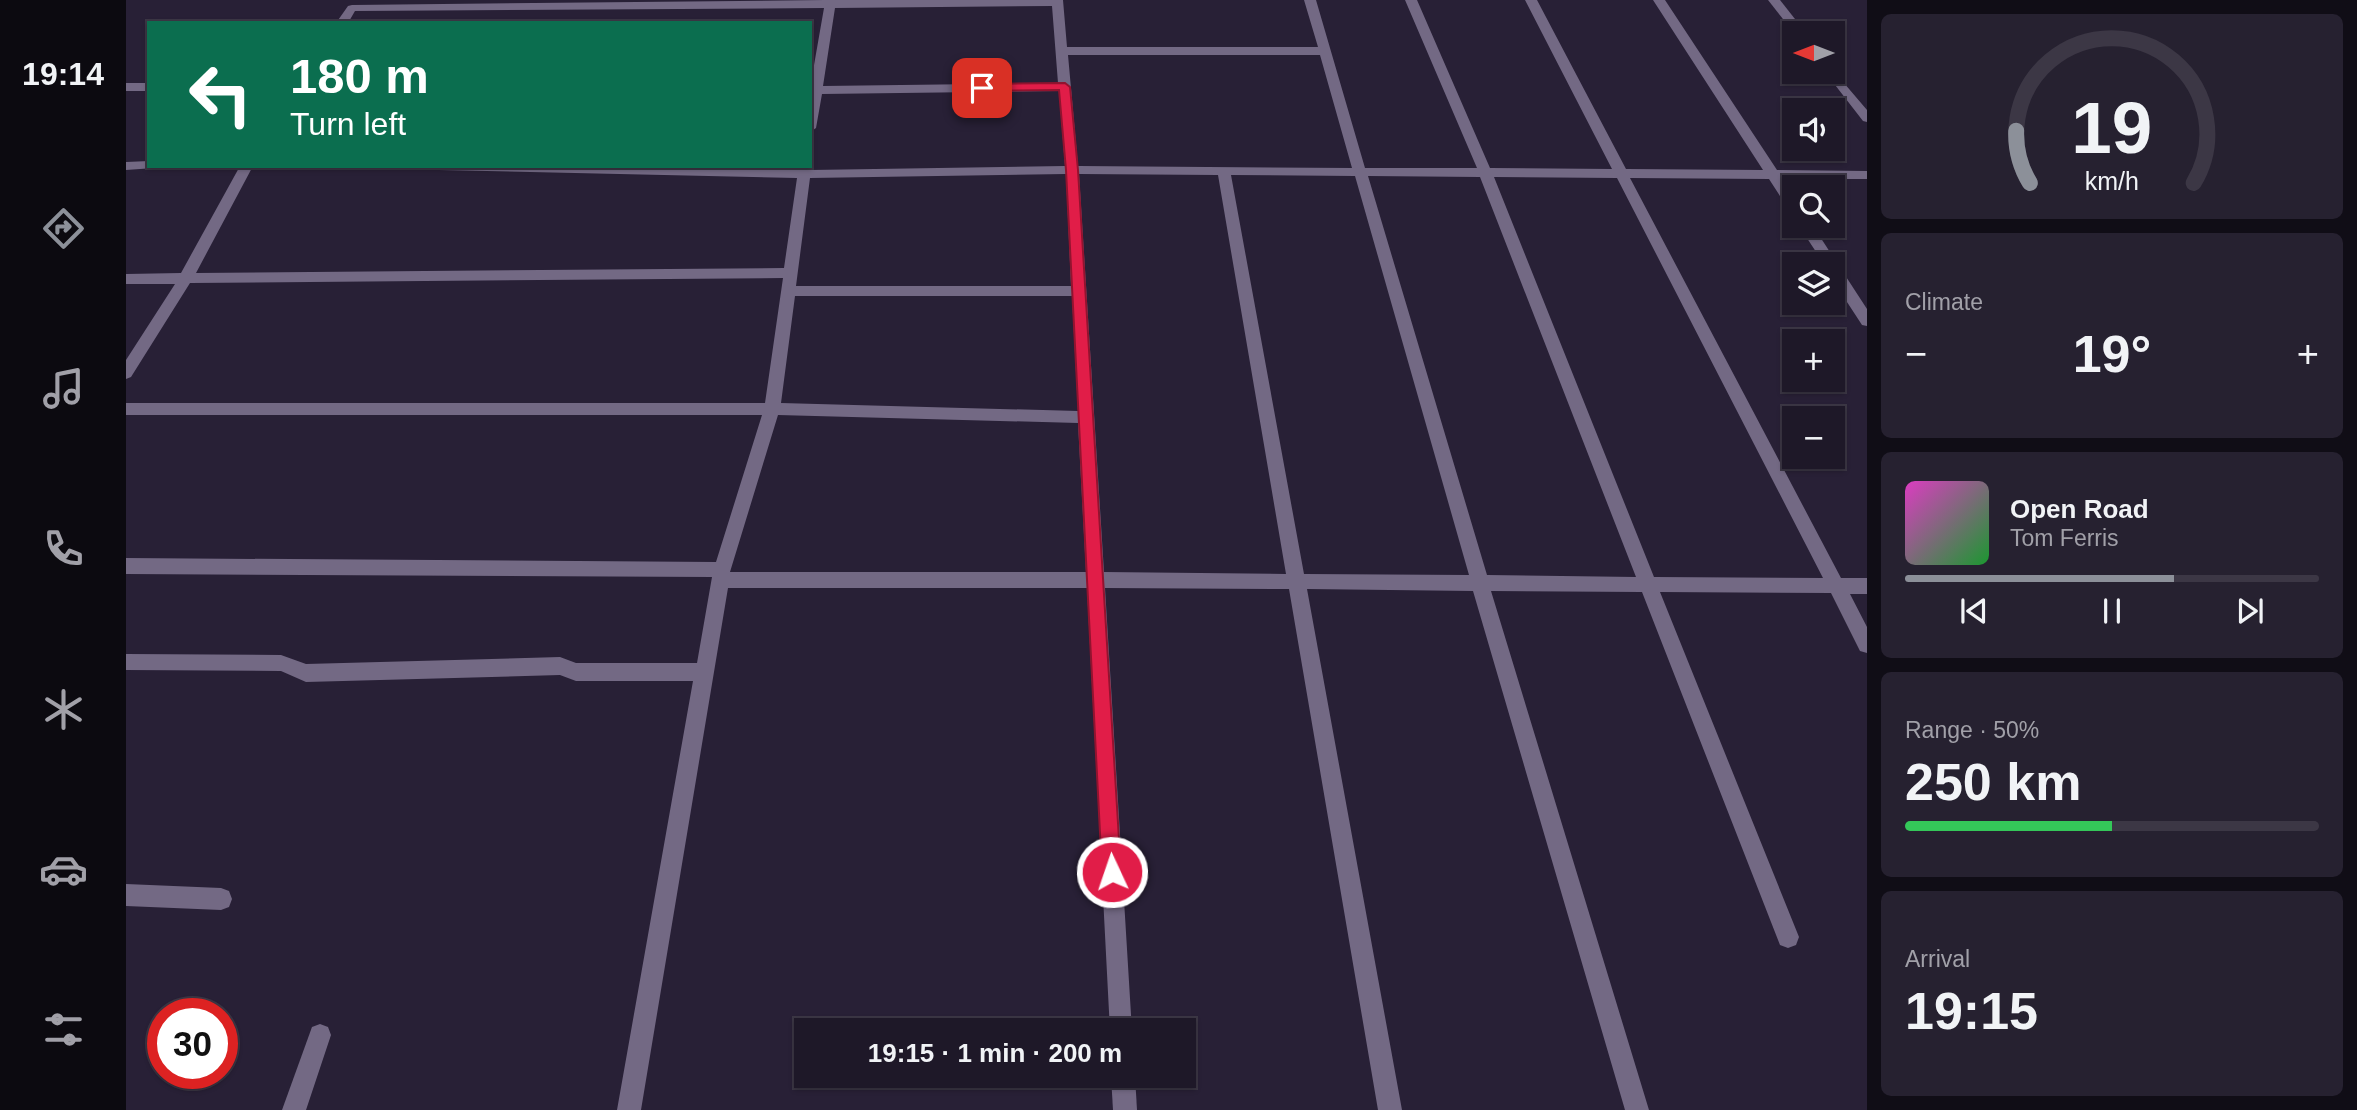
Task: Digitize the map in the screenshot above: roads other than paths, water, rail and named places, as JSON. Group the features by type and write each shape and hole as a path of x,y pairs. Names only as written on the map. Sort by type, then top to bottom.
{"street":[{"path":"1310,0 1637,1110"},
{"path":"1411,0 1485,172 1788,937"},
{"path":"1531,0 1867,645"},
{"path":"1659,0 1782,189"},
{"path":"1774,0 1791,21"},
{"path":"343,21 352,8 364,4 1057,2 1072,170 1120,1018"},
{"path":"812,115 816,90 814,76 830,3"},
{"path":"1062,51 1325,51"},
{"path":"1840,84 1867,118"},
{"path":"126,87 147,87"},
{"path":"816,90 1065,87"},
{"path":"126,166 147,165"},
{"path":"126,373 186,278 246,168"},
{"path":"609,168 1867,175"},
{"path":"629,1110 721,575 772,409 804,170"},
{"path":"1224,171 1390,1110"},
{"path":"126,279 788,282 1079,291"},
{"path":"1845,287 1867,321"},
{"path":"126,409 772,409 1086,417"},
{"path":"126,566 1095,580 1867,586"},
{"path":"126,662 281,663 306,673 560,666 576,672 704,672"},
{"path":"126,895 221,899"},
{"path":"294,1110 320,1035"},
{"path":"1124,1088 1125,1110"}]}
